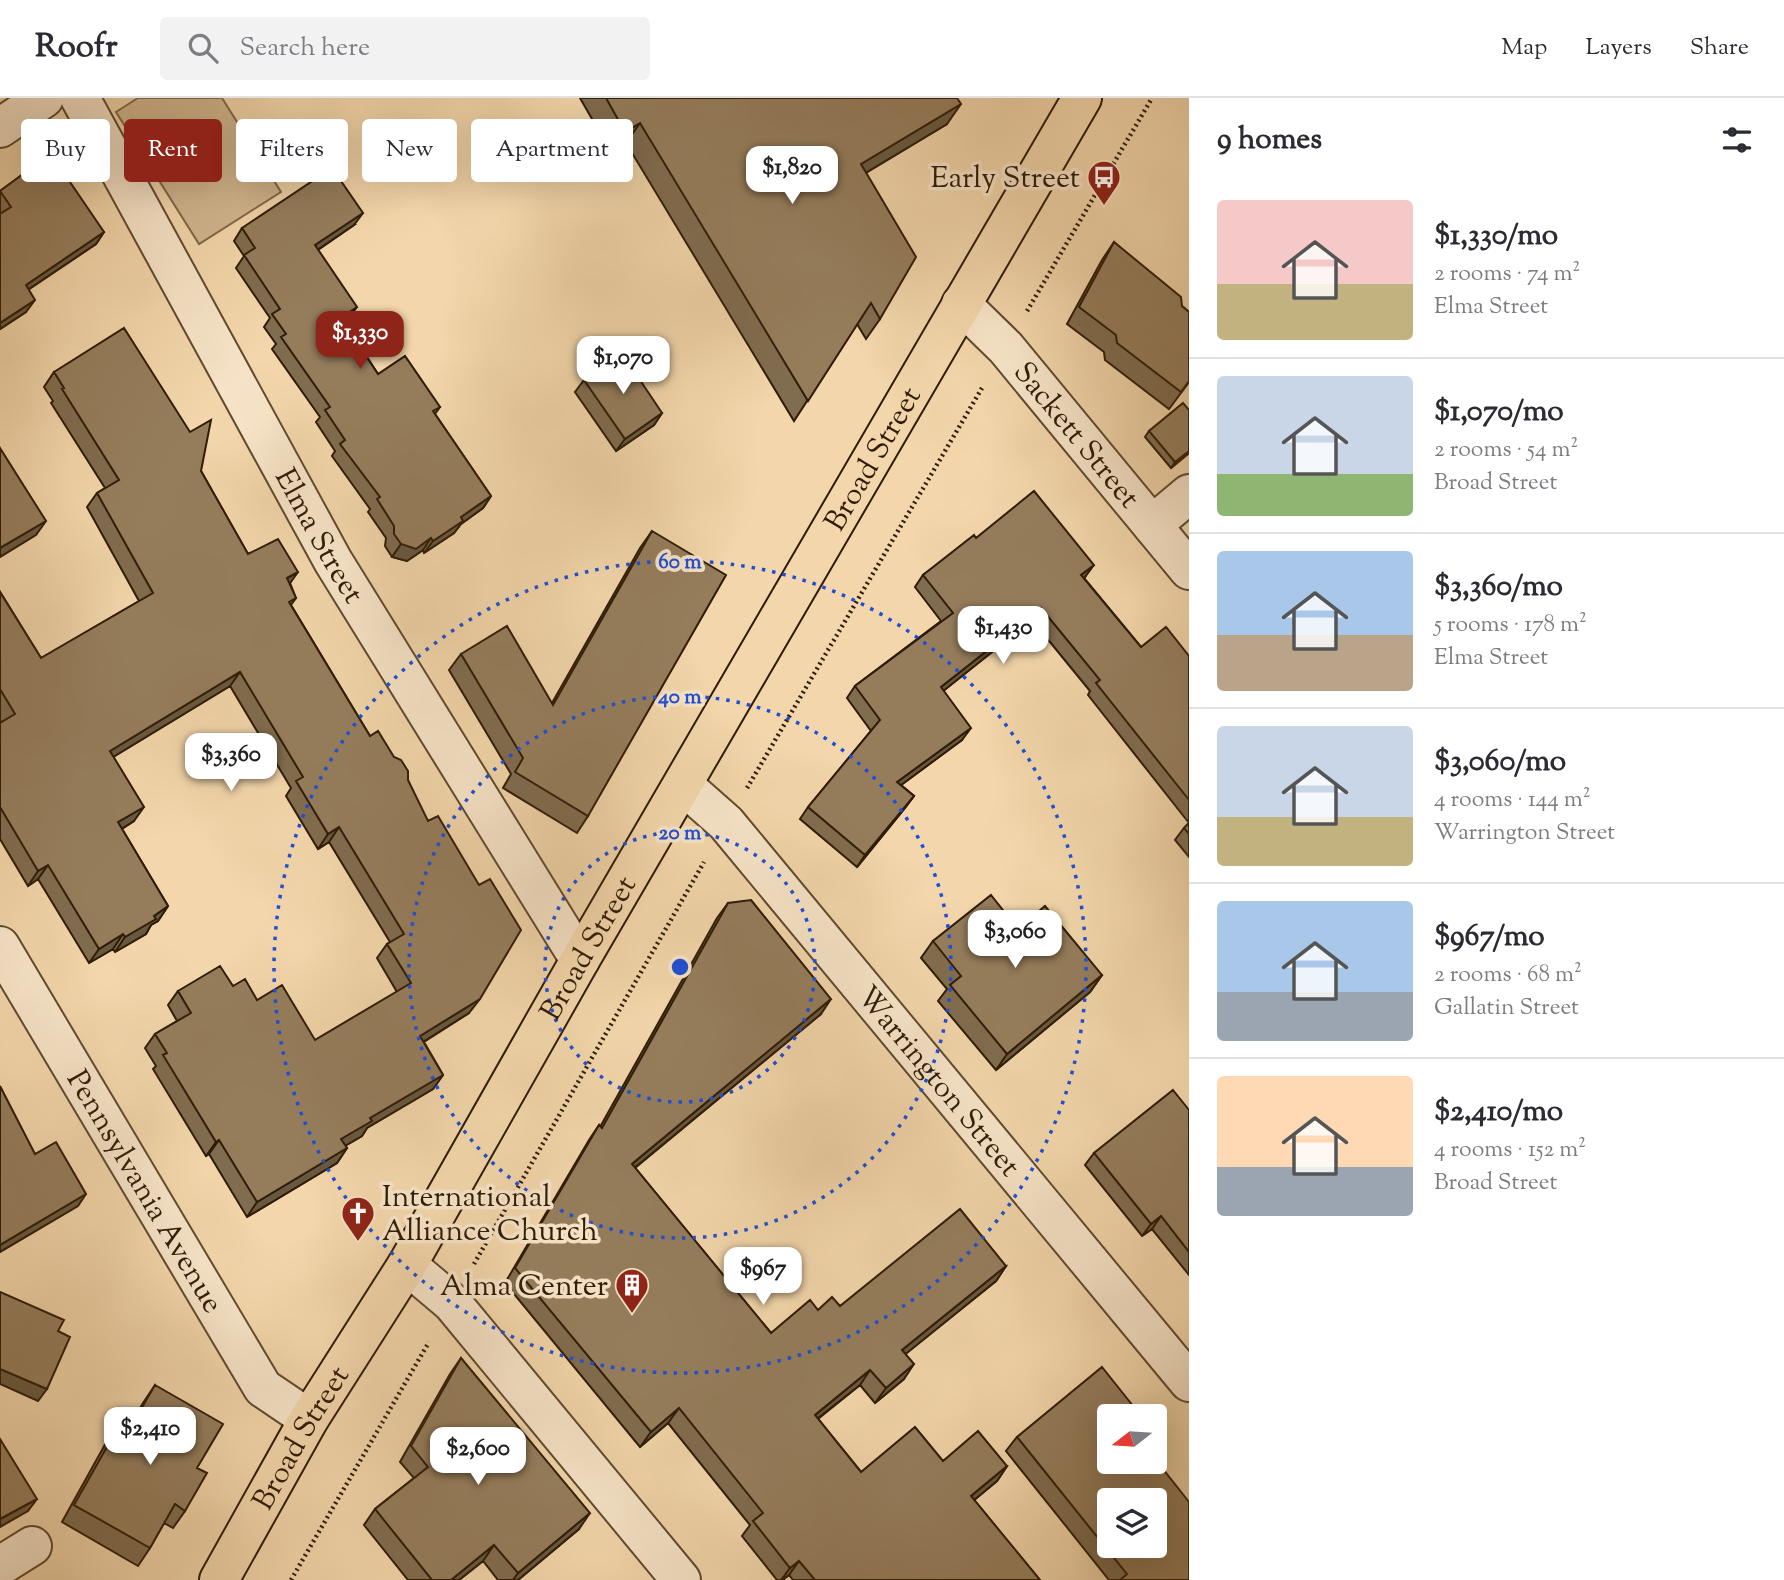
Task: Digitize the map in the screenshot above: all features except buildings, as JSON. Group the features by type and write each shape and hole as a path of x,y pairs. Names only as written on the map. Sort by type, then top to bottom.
{"main road":[{"name":"Broad Street","path":"219,1580 309,1419 407,1265 580,960 1082,98"}],"street":[{"path":"0,128 44,98"},
{"name":"Elma Street","path":"79,98 333,561 580,960"},
{"name":"Sackett Street","path":"961,304 1006,348 1189,570"},
{"path":"1152,525 1189,494"},
{"name":"Warrington Street","path":"683,785 726,823 1189,1382"},
{"name":"Pennsylvania Avenue","path":"0,946 263,1388 309,1419"},
{"path":"407,1265 452,1303 681,1580"},
{"path":"0,1566 32,1546"}],"shaded area":[{"path":"138,98 222,98 236,120 236,182 275,182 281,192 199,244 160,182 222,182 222,119 124,119 124,125 116,112"}],"place":[{"name":"Early Street","path":"1104,207"},
{"name":"International Alliance Church","path":"358,1243"},
{"name":"Alma Center","path":"632,1315"}]}
